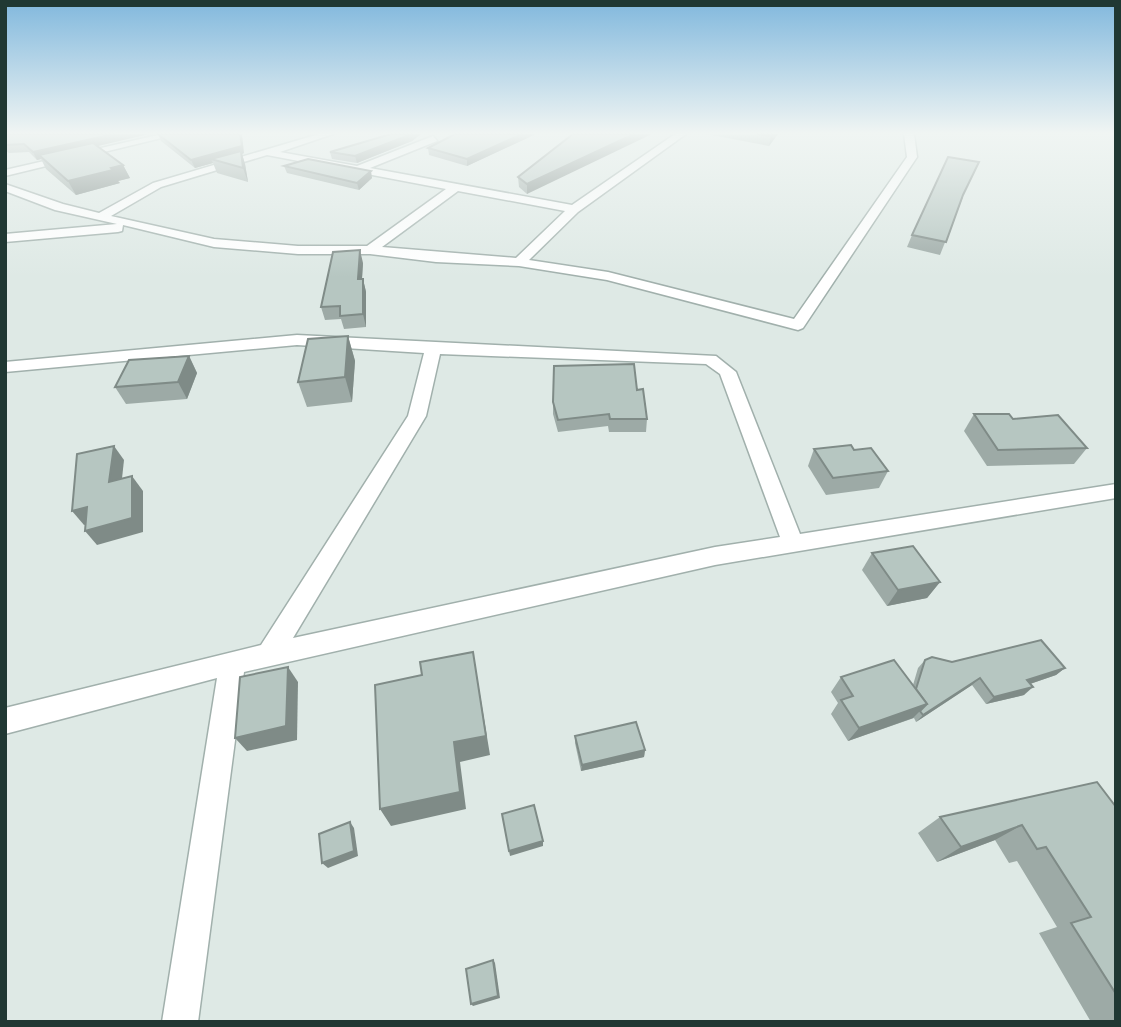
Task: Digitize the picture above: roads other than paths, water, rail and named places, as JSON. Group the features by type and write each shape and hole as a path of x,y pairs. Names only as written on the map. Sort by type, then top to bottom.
{"street":[{"path":"100,217 167,182"},
{"path":"429,182 574,209"},
{"path":"519,262 574,209 613,182"},
{"path":"5,187 59,207 214,243 298,250 370,250 436,258 519,262 608,276 798,324 895,182"},
{"path":"370,250 456,187"},
{"path":"5,238 136,226"},
{"path":"5,367 297,340 433,349 710,359 728,373 792,541"},
{"path":"269,655 417,416 433,349"},
{"path":"5,721 232,663 792,541 1116,491"},
{"path":"180,1022 232,663"}]}
